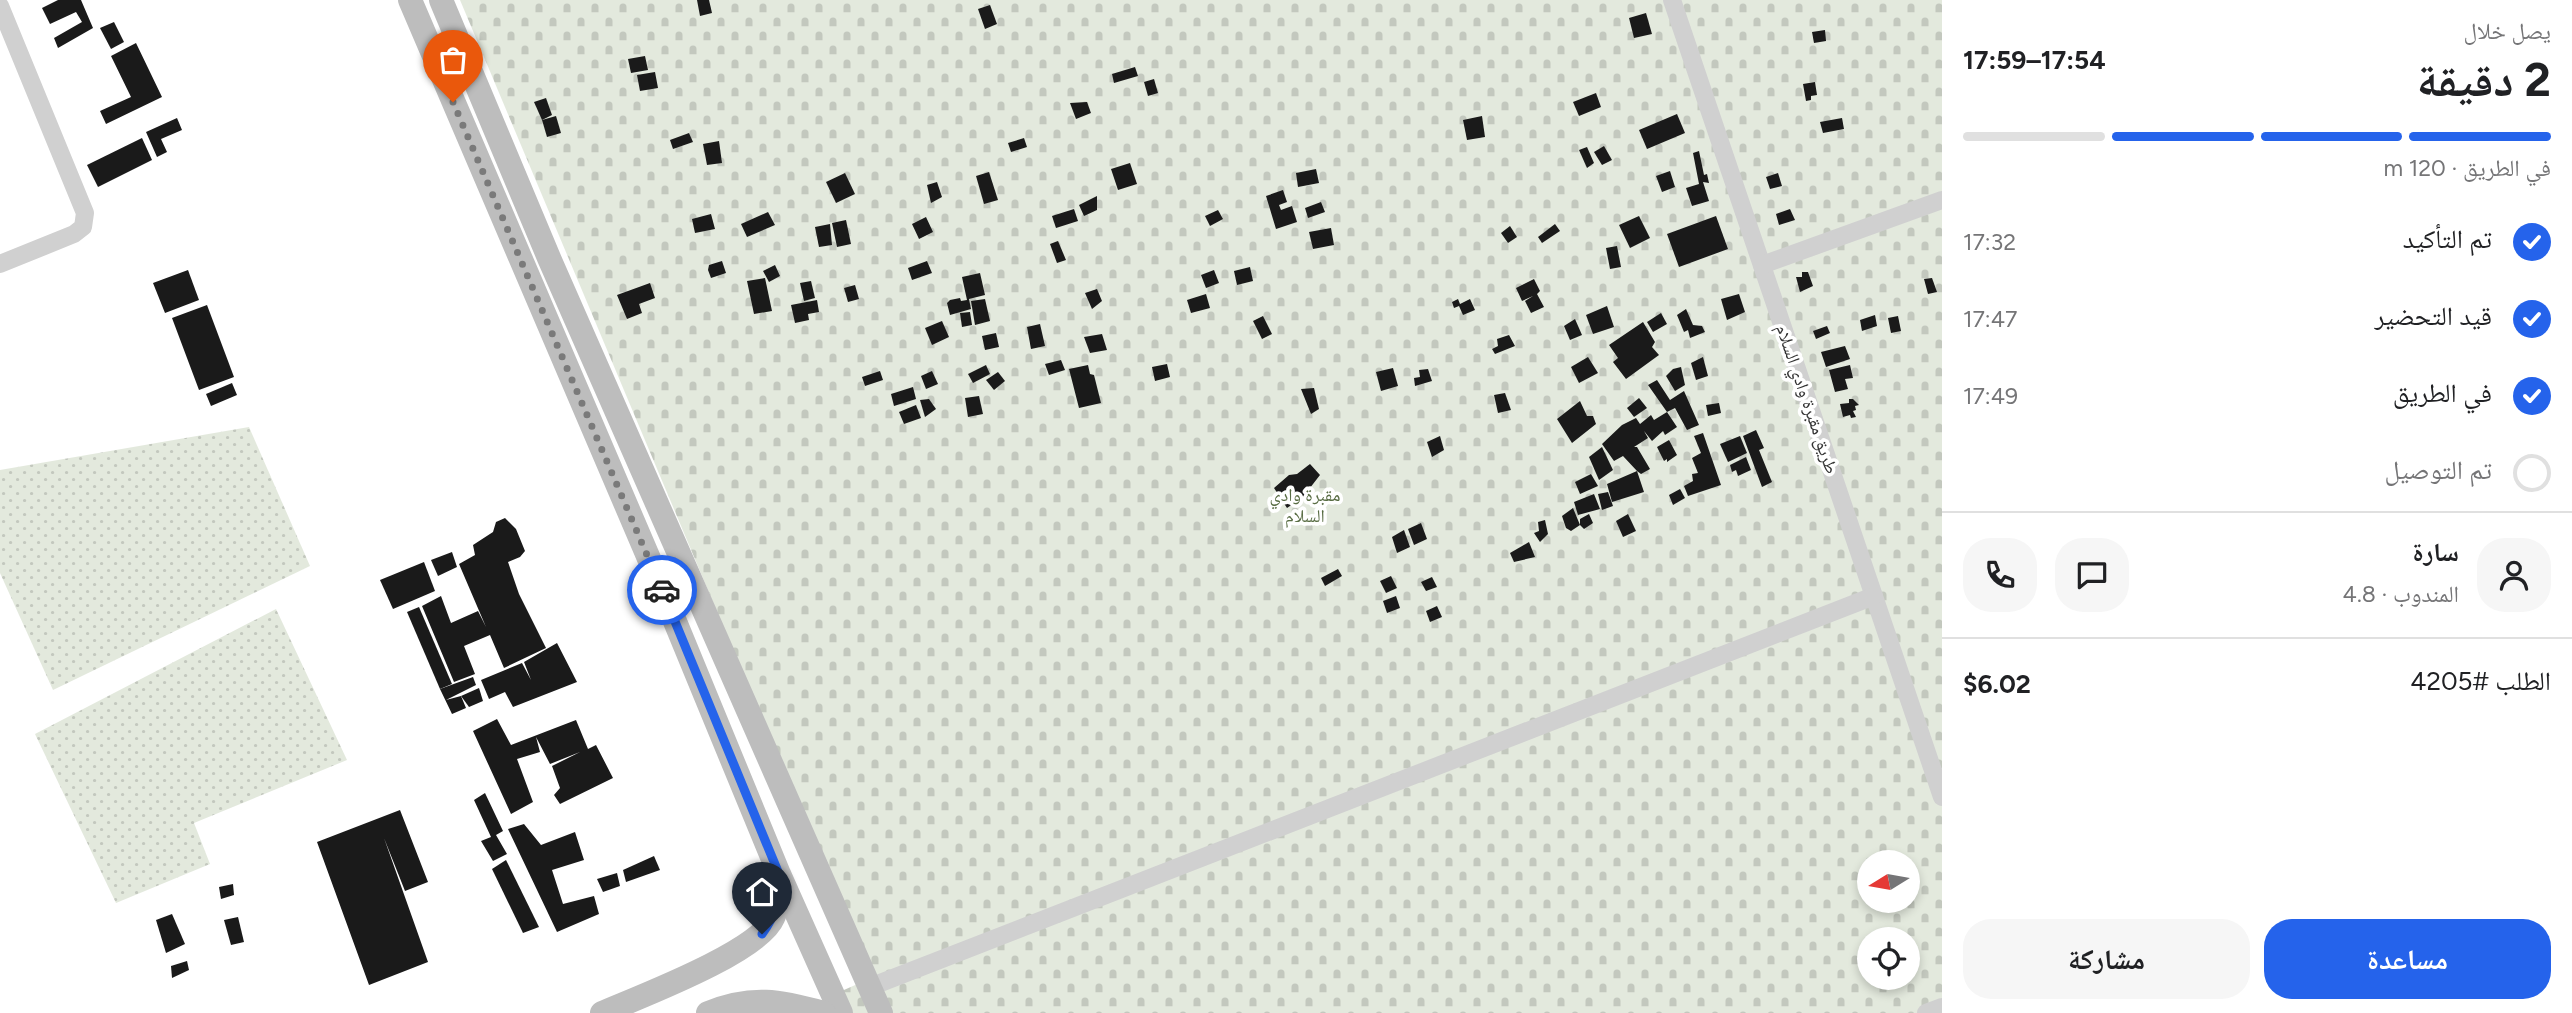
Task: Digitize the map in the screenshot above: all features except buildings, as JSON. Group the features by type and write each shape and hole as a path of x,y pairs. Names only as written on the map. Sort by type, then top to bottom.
{"main road":[{"path":"410,0 653,568 779,874 841,1013"},
{"path":"441,0 549,258 881,1013"},
{"path":"602,1013 716,961 762,934 773,919 778,901 779,874"},
{"path":"708,1013 723,1007 761,1000 782,1002 824,1013"}],"street":[{"name":"طريق مقبرة وادي السلام","path":"1672,0 1942,797"},
{"path":"0,6 85,213 83,227 74,234 0,264"},
{"path":"1762,265 1942,200"},
{"path":"870,987 1874,596"},
{"path":"1926,1013 1942,1007"}],"green space":[{"name":"مقبرة وادي السلام","path":"460,0 1942,0 1942,1013 792,1013 871,978"},
{"path":"249,427 310,566 53,690 0,573 0,470"},
{"path":"276,609 347,760 194,823 210,864 116,903 35,734"}],"way so far":[{"path":"453,102 662,590"}],"route":[{"path":"662,590 779,874 778,901 773,919 762,934"}]}
